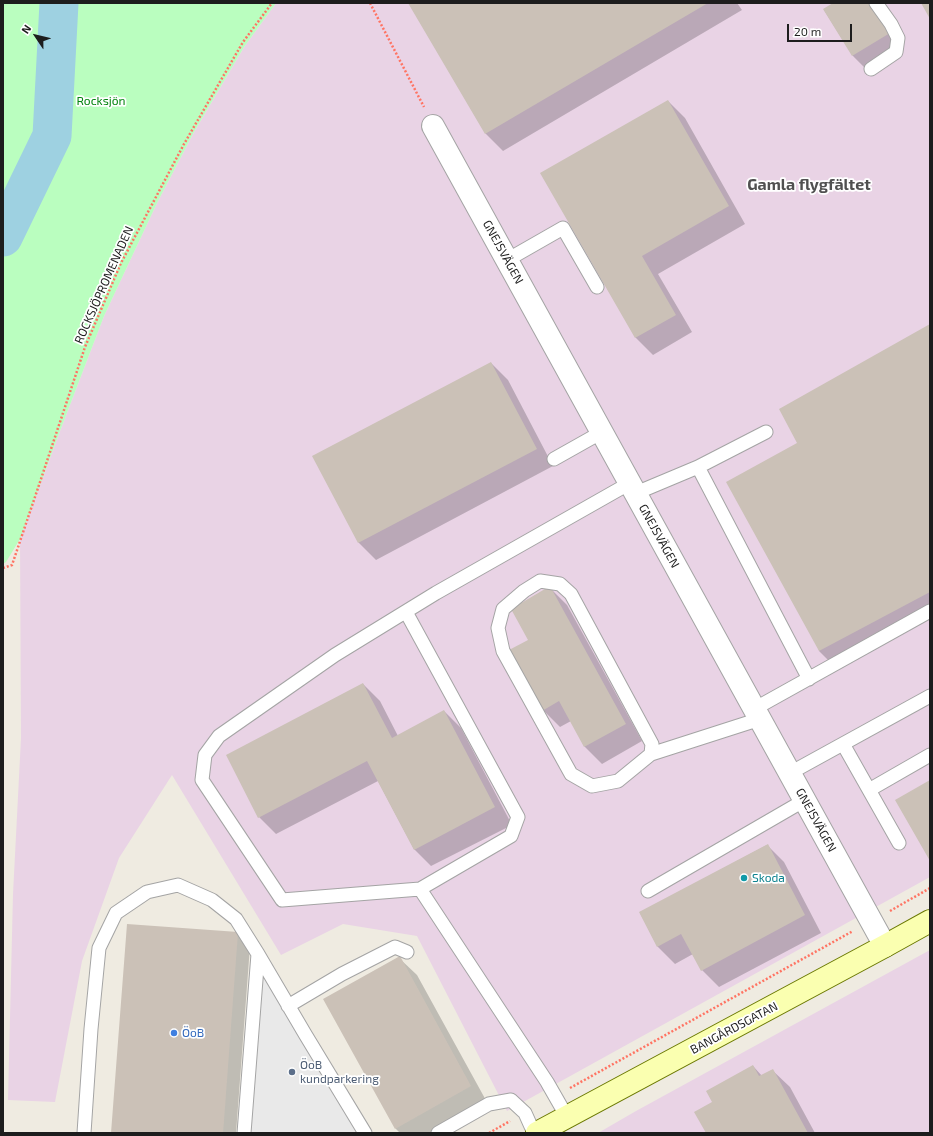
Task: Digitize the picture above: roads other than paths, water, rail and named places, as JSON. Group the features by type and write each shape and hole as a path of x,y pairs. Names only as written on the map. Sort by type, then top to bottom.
{"main road":[{"name":"BANGÅRDSGATAN","path":"537,1133 930,921"}],"street":[{"name":"GNEJSVÄGEN","path":"433,126 885,946"}],"lane":[{"path":"871,69 896,52 898,38 891,24 876,3"},
{"path":"507,260 563,228 597,287"},
{"path":"554,459 602,432"},
{"path":"406,612 518,817 512,836 420,889 282,900 202,780 205,755 219,736 335,655 406,612 633,488 698,467 766,432"},
{"path":"698,467 809,679"},
{"path":"651,754 652,744 571,594 560,584 540,582 524,590 503,610 498,628 503,651 571,774 592,786 618,781 651,754 757,714 809,679 930,612"},
{"path":"790,773 930,696"},
{"path":"843,744 899,842"},
{"path":"869,790 930,755"},
{"path":"648,891 804,800"},
{"path":"84,1133 91,1029 99,948 116,913 146,892 178,885 212,900 236,919 366,1133"},
{"path":"420,889 555,1096 567,1117"},
{"path":"288,1006 342,974 395,947 407,952"},
{"path":"244,1133 258,954"},
{"path":"438,1133 489,1104 511,1100 525,1113 534,1133"}],"waterway":[{"path":"3,237 52,136 59,3"}],"place":[{"name":"Skoda","path":"744,878"},
{"name":"ÖoB","path":"174,1033"},
{"name":"ÖoB kundparkering","path":"292,1072"}],"district":[{"name":"Gamla flygfältet","path":"809,185"}],"park label":[{"name":"Rocksjön","path":"101,101"}]}
